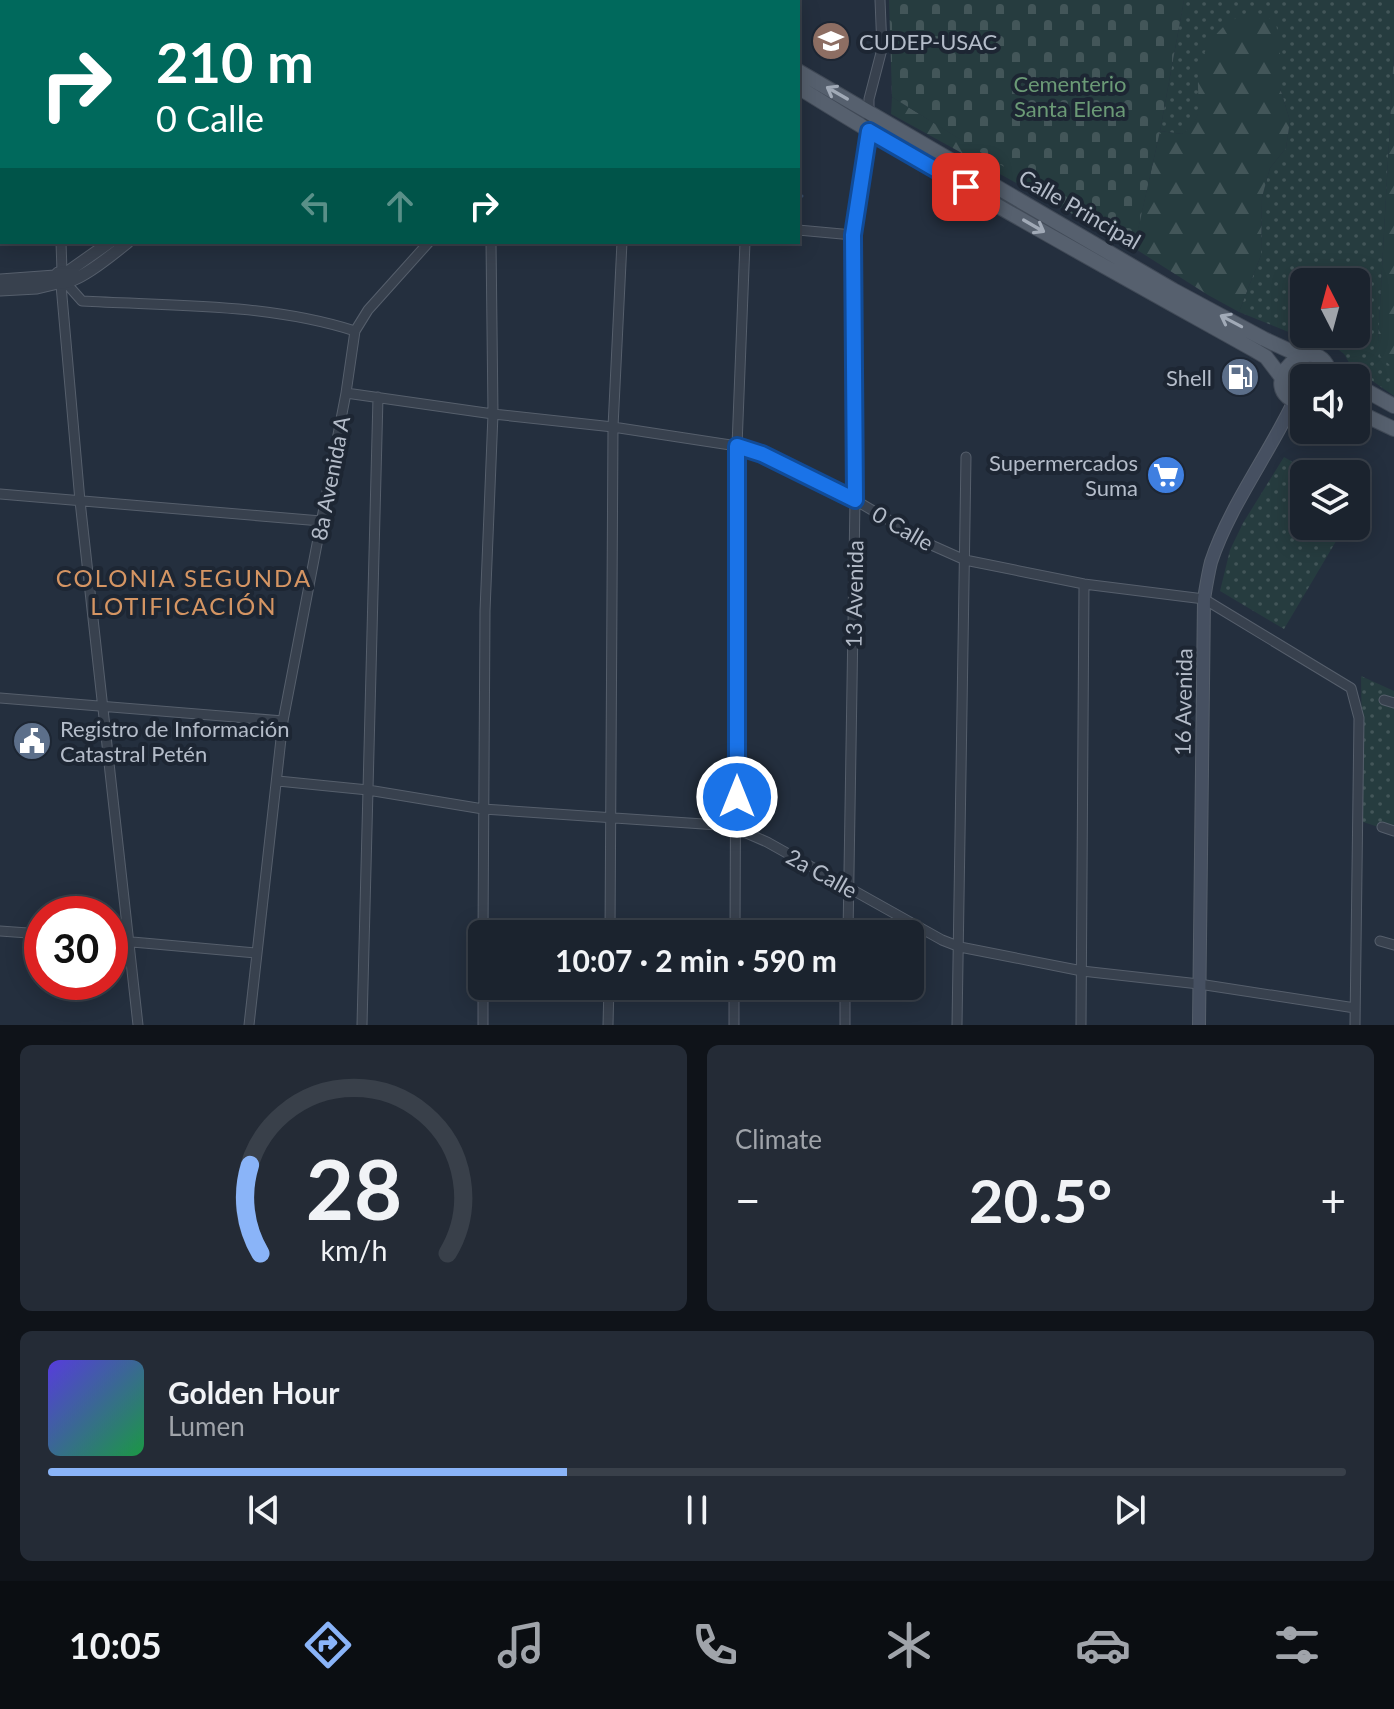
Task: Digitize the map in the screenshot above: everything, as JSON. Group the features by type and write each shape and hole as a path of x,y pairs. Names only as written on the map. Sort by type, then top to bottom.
{"main road":[{"name":"Calle Principal","path":"800,72 1173,290 1264,339 1301,356 1320,359 1324,364"},
{"name":"Calle Principal","path":"800,88 1112,272 1266,357 1282,378 1285,392 1290,396"},
{"path":"1282,378 1288,364 1301,356"},
{"path":"1370,393 1394,406"},
{"name":"16 Avenida","path":"1199,1025 1204,599 1211,563 1226,526 1290,417"},
{"path":"1370,418 1394,429"}],"street":[{"name":"13 Avenida","path":"849,920 855,500 853,235 869,131 868,111 882,49 880,0"},
{"path":"800,230 853,235"},
{"path":"61,244 80,501 138,1025"},
{"path":"0,280 62,279 107,244"},
{"path":"0,290 29,289 90,271 125,244"},
{"name":"8a Avenida A","path":"249,1025 283,721 346,393 355,331 368,310 427,244"},
{"path":"483,920 485,611 493,414 491,244"},
{"path":"610,920 613,427 622,244"},
{"path":"735,920 737,446 745,244"},
{"path":"62,279 82,301 262,312 326,322 355,331"},
{"name":"0 Calle","path":"346,393 737,446 762,454 855,500 929,544 965,560 1084,584 1204,599 1351,688 1359,718 1355,1008"},
{"path":"362,1025 378,397"},
{"path":"957,1025 966,457"},
{"path":"0,494 321,521"},
{"path":"1081,1025 1084,584"},
{"path":"0,698 283,721"},
{"name":"2a Calle","path":"278,781 368,790 483,809 718,825 737,829 767,842 942,940 960,947 1082,971 1199,984 1355,1008"},
{"path":"1382,827 1394,831"},
{"path":"0,931 24,933"},
{"path":"1380,941 1394,945"},
{"path":"130,942 256,953"},
{"path":"483,1000 483,1025"},
{"path":"608,1025 609,1000"},
{"path":"734,1000 734,1025"},
{"path":"845,1000 845,1025"},
{"path":"1355,1008 1355,1025"}],"green space":[{"name":"Cementerio Santa Elena","path":"889,0 1184,0 1134,248 892,97"},
{"path":"1184,0 1394,0 1378,342 1394,369 1394,396 1370,379 1370,364 1350,364 1336,348 1370,348 1370,268 1290,268 1290,333 1239,312 1261,255 1262,197 1270,168 1286,148 1290,121 1280,88 1280,49 1198,75 1197,116 1182,134 1160,131"},
{"path":"1263,14 1276,23 1280,88 1290,121 1286,148 1270,168 1262,197 1261,255 1239,312 1134,248 891,114 892,97 1134,247 1160,131 1182,134 1194,122 1198,109 1199,68 1206,49 1219,31 1244,15"},
{"path":"1394,51 1394,369 1380,356 1378,342"},
{"path":"1284,457 1290,461 1290,540 1337,540 1284,629 1220,591 1230,550"},
{"path":"1361,676 1394,691 1394,832 1363,822"}],"place":[{"name":"CUDEP-USAC","path":"831,41"},
{"name":"Shell","path":"1240,377"},
{"name":"Supermercados Suma","path":"1166,475"},
{"name":"Registro de Información Catastral Petén","path":"32,741"}],"district":[{"name":"COLONIA SEGUNDA LOTIFICACIÓN","path":"184,591"}],"route":[{"path":"737,797 737,446 762,454 855,500 853,235 869,131 966,187"}]}
